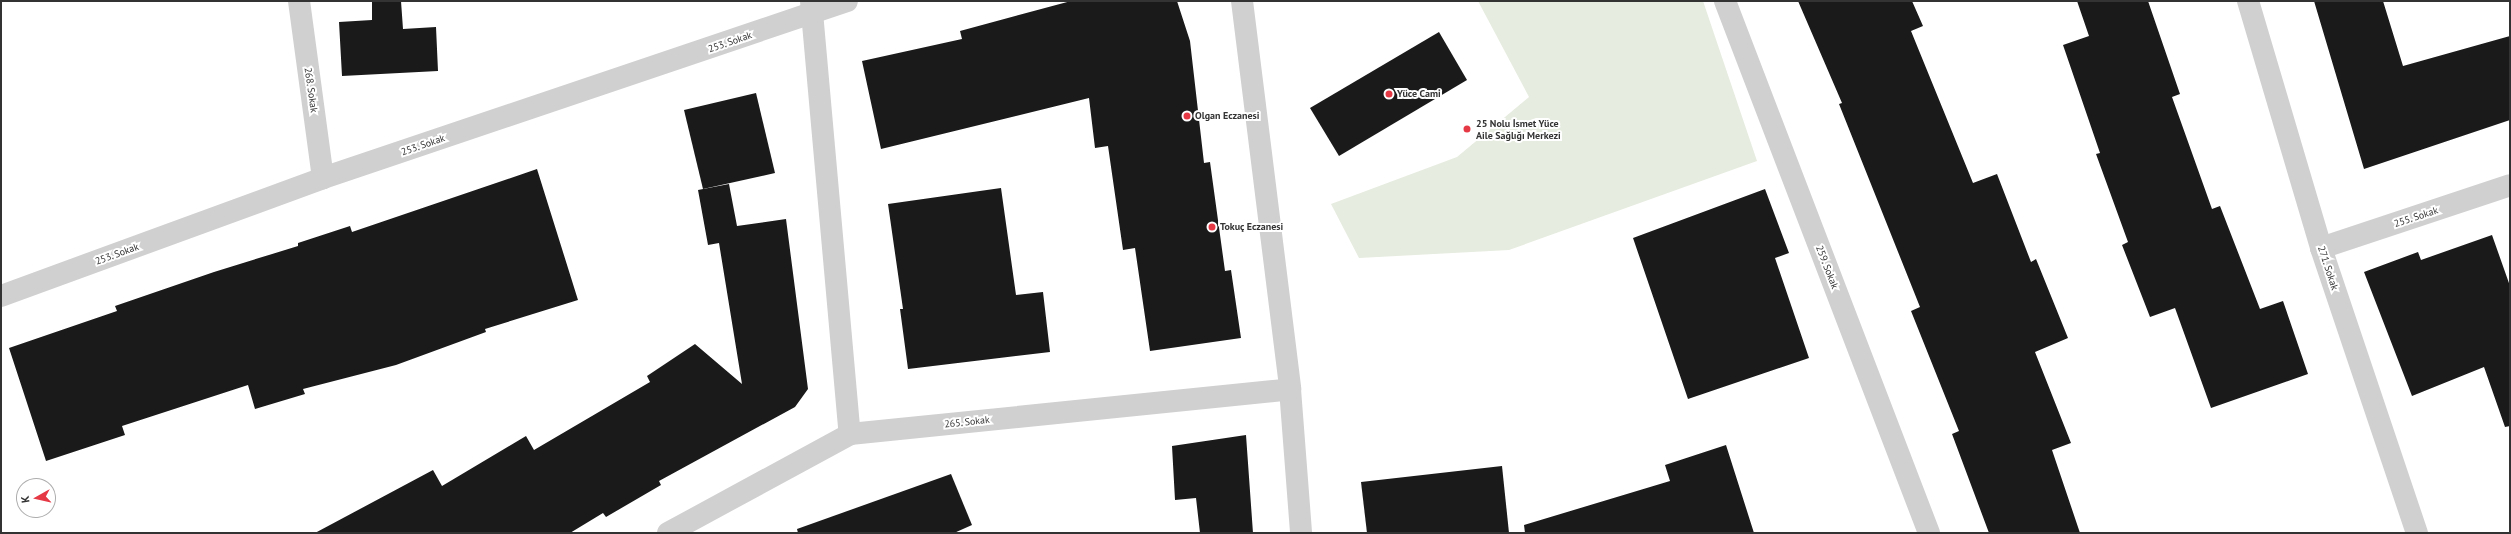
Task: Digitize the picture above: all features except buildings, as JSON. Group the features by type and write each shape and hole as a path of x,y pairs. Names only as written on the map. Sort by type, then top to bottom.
{"street":[{"name":"268. Sokak","path":"299,1 323,178"},
{"name":"253. Sokak","path":"1,296 323,178 813,7 847,1"},
{"path":"1242,1 1290,389 1301,533"},
{"name":"259. Sokak","path":"1724,1 1929,533"},
{"name":"271. Sokak","path":"2248,1 2321,248 2417,533"},
{"path":"813,7 850,434"},
{"name":"255. Sokak","path":"2321,248 2510,186"},
{"name":"265. Sokak","path":"668,533 850,434 1290,389"}],"shaded area":[{"path":"1478,1 1703,1 1757,161 1509,250 1359,258 1331,204 1457,157 1529,97"}],"place":[{"name":"Yüce Cami","path":"1389,94"},
{"name":"Olgan Eczanesi","path":"1187,116"},
{"name":"25 Nolu İsmet Yüce Aile Sağlığı Merkezi","path":"1467,129"},
{"name":"Tokuç Eczanesi","path":"1212,227"}]}
